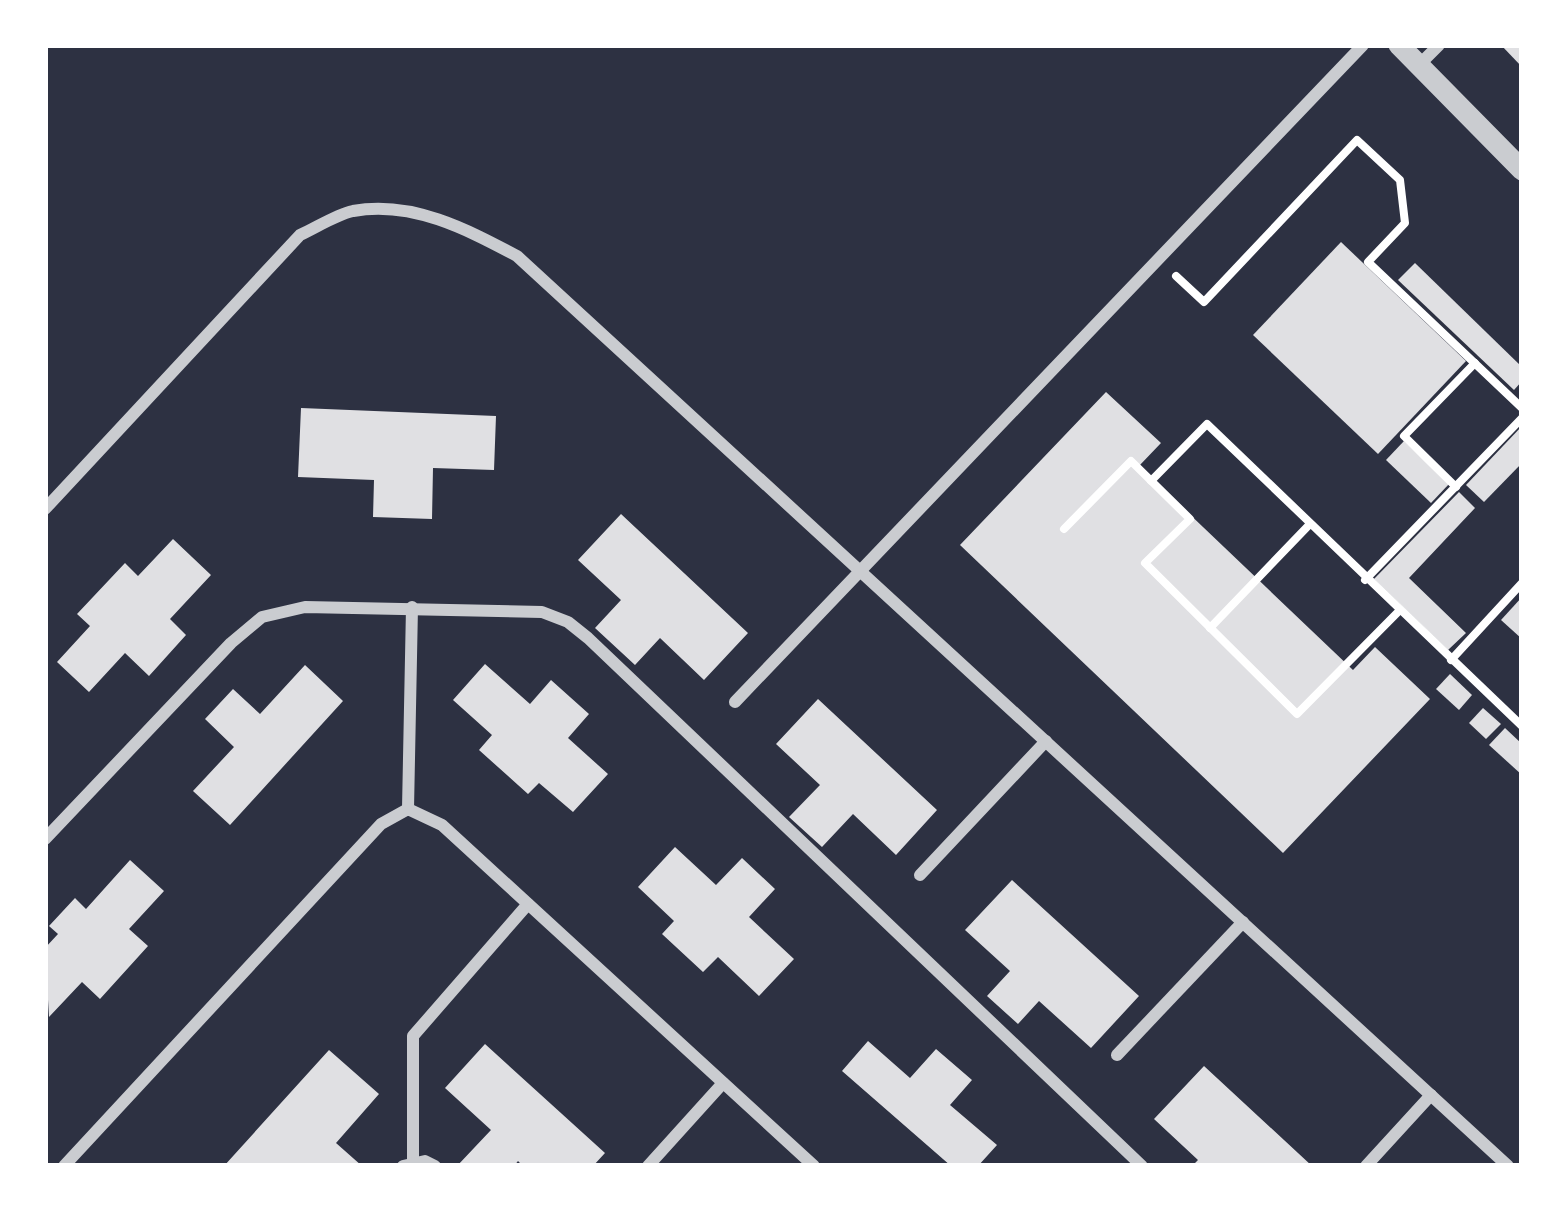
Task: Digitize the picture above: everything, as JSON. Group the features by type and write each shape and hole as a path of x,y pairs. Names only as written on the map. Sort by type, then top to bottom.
{"street":[{"path":"735,702 1363,45"},
{"path":"1399,45 1522,170"},
{"path":"1419,65 1439,45"},
{"path":"45,509 300,235 352,212 406,212 453,221 517,256 1508,1166"},
{"path":"45,839 262,617 305,607 542,612 568,622 1142,1166"},
{"path":"408,809 412,607"},
{"path":"920,875 1046,742"},
{"path":"408,809 442,825 814,1166"},
{"path":"64,1166 381,824 408,809"},
{"path":"435,1166 408,1163 413,1036 528,904"},
{"path":"1118,1055 1243,922"},
{"path":"648,1166 723,1083"},
{"path":"1366,1166 1431,1095"}],"path":[{"path":"1158,258 1204,302 1358,140 1400,180 1405,223 1368,262 1522,408"},
{"path":"1456,487 1404,436 1475,363"},
{"path":"1365,580 1522,418"},
{"path":"1151,481 1207,424 1522,726"},
{"path":"1064,529 1131,461 1190,519 1145,563 1297,714 1398,612"},
{"path":"1210,628 1309,525"},
{"path":"1451,660 1522,583"}],"building":[{"path":"1501,45 1522,45 1522,67"},
{"path":"1341,242 1466,361 1378,454 1253,335"},
{"path":"1415,263 1522,367 1522,381 1514,390 1398,280"},
{"path":"1106,392 1161,443 1139,466 1353,670 1375,647 1430,699 1283,853 960,545"},
{"path":"301,408 496,416 494,470 433,468 432,519 373,517 374,480 298,477"},
{"path":"1522,426 1522,463 1484,502 1466,485"},
{"path":"1404,441 1449,484 1431,503 1386,460"},
{"path":"1459,492 1475,508 1409,578 1466,633 1448,650 1374,579"},
{"path":"621,514 748,633 704,680 660,638 635,665 595,628 621,600 578,560"},
{"path":"173,539 211,575 170,619 186,635 149,676 125,653 89,692 57,662 90,626 77,614 125,563 138,576"},
{"path":"1522,597 1522,639 1501,620"},
{"path":"485,664 530,704 551,680 589,714 568,738 608,774 573,812 539,783 528,794 479,750 492,735 453,700"},
{"path":"305,665 343,701 230,825 193,791 234,747 205,719 233,689 260,714"},
{"path":"1450,674 1472,695 1459,710 1436,689"},
{"path":"818,699 937,810 896,855 853,814 822,847 789,817 820,785 776,744"},
{"path":"1483,708 1501,724 1486,739 1469,723"},
{"path":"1505,728 1522,744 1522,775 1489,745"},
{"path":"675,847 716,885 742,858 775,889 749,917 794,959 759,996 718,957 703,972 662,934 674,921 638,887"},
{"path":"130,860 164,891 129,929 148,946 100,999 82,982 49,1017 45,948 58,934 49,926 75,898 86,909"},
{"path":"1012,880 1139,996 1091,1048 1039,1001 1018,1024 987,996 1010,971 965,930"},
{"path":"868,1041 910,1078 936,1049 972,1080 950,1105 997,1145 978,1166 951,1166 842,1071"},
{"path":"485,1044 605,1153 593,1166 523,1166 518,1161 514,1166 457,1166 491,1130 445,1088"},
{"path":"329,1050 379,1094 336,1143 362,1166 224,1166"},
{"path":"1204,1066 1312,1166 1192,1166 1198,1160 1154,1119"}]}
